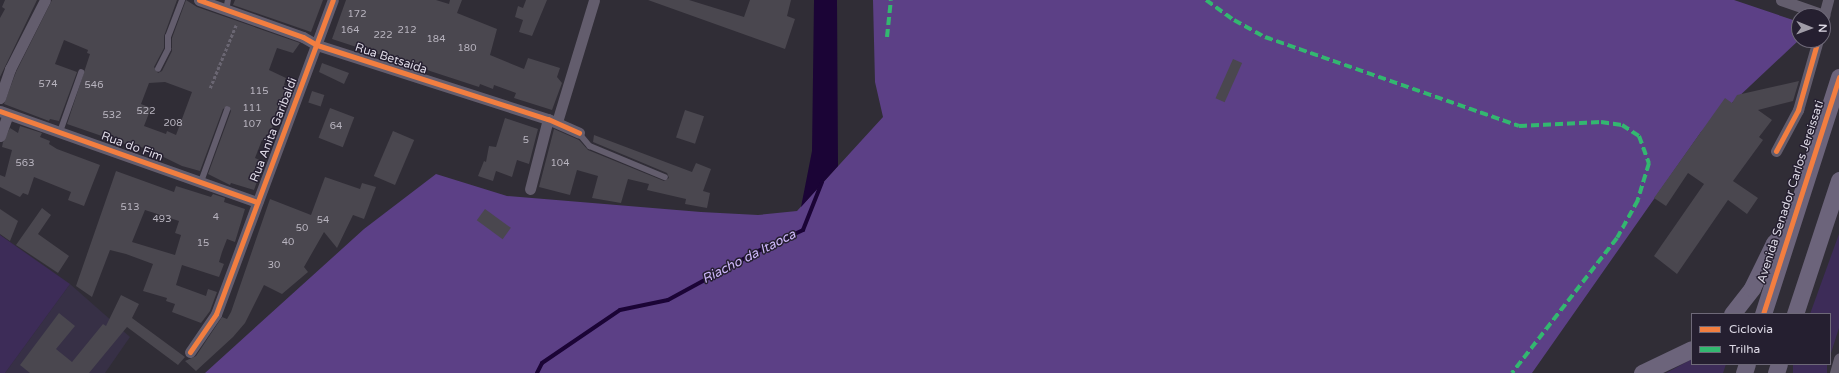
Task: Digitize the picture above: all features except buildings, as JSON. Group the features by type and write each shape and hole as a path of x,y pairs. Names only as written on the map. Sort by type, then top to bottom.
{"main road":[{"name":"Avenida Senador Carlos Jereissati","path":"1763,313 1839,77"},
{"path":"1795,313 1839,180"},
{"path":"1811,267 1829,226 1839,210"},
{"path":"1733,313 1752,288 1774,243 1792,224"},
{"path":"1642,373 1691,349"}],"street":[{"path":"0,98 10,69 45,0"},
{"name":"Rua Betsaida","path":"199,0 227,6 239,16 303,37 317,46 552,121 579,133"},
{"name":"Rua Anita Garibaldi","path":"190,352 216,314 333,0"},
{"path":"530,189 594,0"},
{"path":"1781,0 1801,8"},
{"path":"1776,150 1798,110 1816,48"},
{"path":"0,136 4,112"},
{"name":"Rua do Fim","path":"4,112 257,202"},
{"path":"1835,373 1839,359"}],"lane":[{"path":"158,69 168,50 168,37 182,0"},
{"path":"60,132 81,74"},
{"path":"201,182 227,110"},
{"name":"Rua Betsaida","path":"579,133 590,146 665,177"}],"path":[{"path":"210,88 239,16"}],"shaded area":[{"path":"814,0 837,0 838,166 801,207 812,151"},
{"path":"873,0 1734,0 1791,19 1791,48 1701,132 1532,373 205,373 364,229 436,174 507,196 701,212 758,215 797,211 883,117 875,82"},
{"path":"1839,234 1839,328 1831,353 1831,313 1810,313"},
{"path":"0,235 70,284 5,373 0,373"},
{"path":"70,284 130,337 105,373 5,373"},
{"path":"1691,360 1691,365 1726,365 1723,373 1666,373"},
{"path":"1793,365 1827,365 1827,373 1793,373"}],"waterway":[{"name":"Riacho da Itaoca","path":"537,373 542,363 620,310 668,300 756,252 803,230 822,182"}],"marked path":[{"path":"887,37 891,0"},
{"path":"1206,0 1234,20 1265,37 1519,126 1601,122 1622,125 1639,136 1649,163 1638,200 1617,238 1512,373"}],"cycle path":[{"path":"199,0 303,37 317,45 548,119 579,133"},
{"path":"190,352 216,314 333,0"},
{"path":"1776,151 1798,110 1816,48"},
{"path":"1763,313 1839,77"},
{"path":"0,111 257,202"}]}
